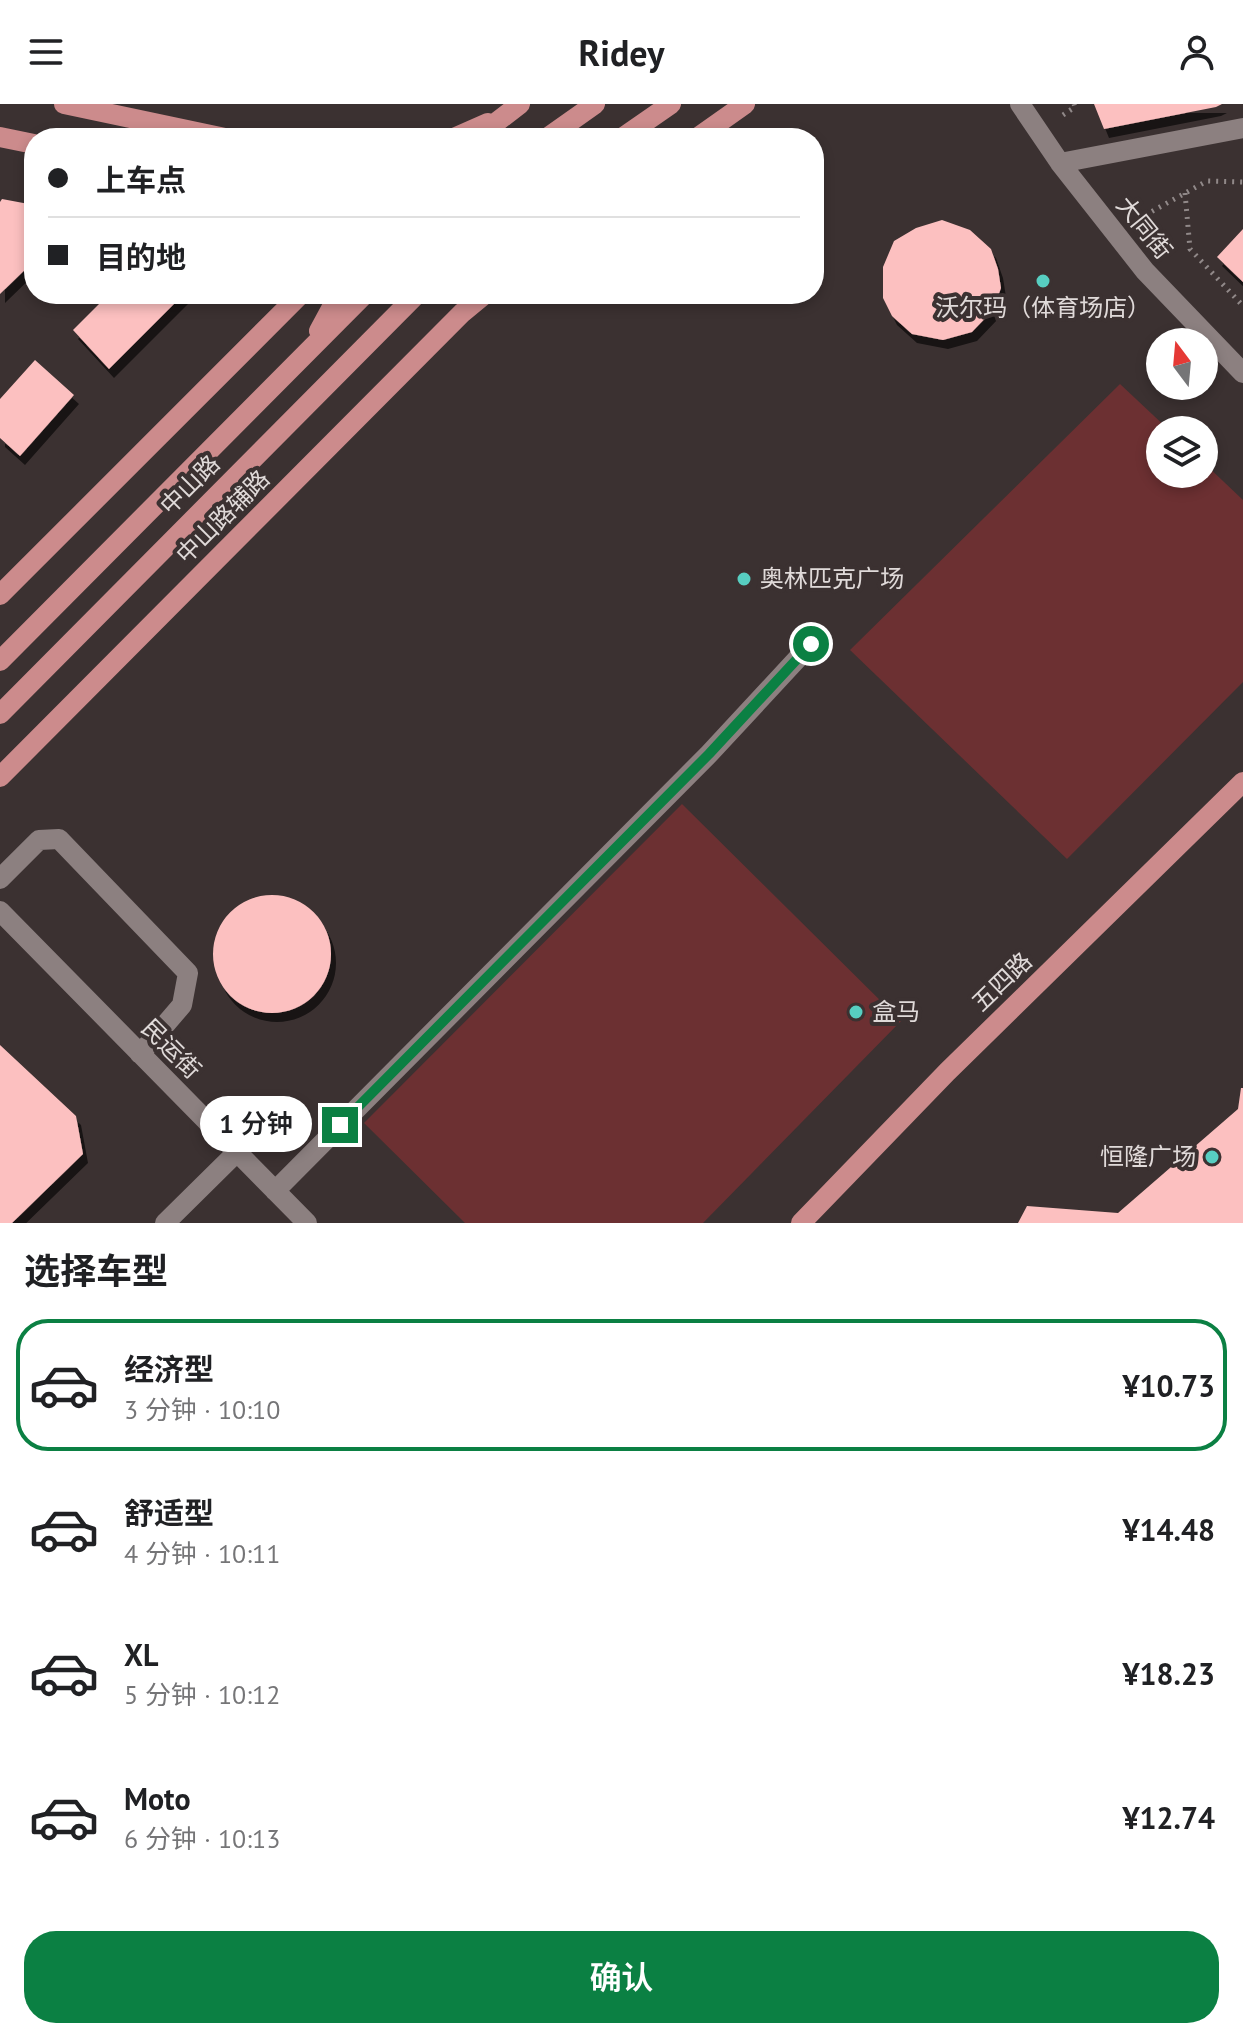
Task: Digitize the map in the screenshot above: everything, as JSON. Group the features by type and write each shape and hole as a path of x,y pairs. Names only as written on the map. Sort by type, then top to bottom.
{"main road":[{"path":"64,104 178,128"},
{"path":"488,128 520,104"},
{"path":"561,128 595,104"},
{"path":"636,128 671,104"},
{"path":"711,128 745,104"},
{"path":"477,128 502,117"},
{"path":"0,137 24,142"},
{"path":"263,332 276,304"},
{"path":"0,595 291,304"},
{"path":"307,352 333,304"},
{"name":"中山路","path":"0,661 355,304"},
{"name":"中山路","path":"0,714 407,304"},
{"name":"中山路辅路","path":"0,777 473,304"},
{"name":"五四路","path":"801,1223 947,1072 1243,782"}],"street":[{"name":"大同街","path":"1020,104 1113,233 1145,271 1243,373"},
{"path":"1060,163 1243,128"},
{"path":"275,1191 709,754 811,644"},
{"path":"0,879 39,840 59,839 188,973 182,1005 140,1054"},
{"name":"民运街","path":"0,911 307,1223"},
{"path":"165,1223 237,1152"}],"path":[{"path":"1063,115 1075,107 1074,104"},
{"path":"1113,233 1207,181 1243,182"},
{"path":"1185,193 1190,249 1243,306"}],"shaded area":[{"path":"1120,384 1154,416 1146,416 1146,488 1218,488 1218,476 1243,500 1243,682 1067,859 850,650"},
{"path":"682,804 901,1021 703,1223 465,1223 364,1123"}],"building":[{"path":"1094,104 1222,104 1104,129"},
{"path":"2,199 24,203 24,271 0,294"},
{"path":"942,220 970,230 991,249 1001,288 993,310 972,332 943,340 912,334 892,316 883,298 883,267 894,241 916,228"},
{"path":"1243,229 1243,282 1217,257"},
{"path":"99,304 174,304 109,369 73,330"},
{"path":"35,360 74,395 20,456 0,438 0,399"},
{"path":"272,895 305,905 321,921 331,954 321,987 305,1003 272,1013 239,1003 223,987 213,954 223,921 239,905"},
{"path":"0,1045 76,1116 83,1154 12,1223 0,1223"},
{"name":"恒隆广场","path":"1241,1088 1243,1223 1018,1223 1027,1206 1118,1213 1238,1109"}],"place":[{"name":"沃尔玛（体育场店）","path":"1043,281"},
{"name":"奥林匹克广场","path":"744,579"},
{"name":"盒马","path":"856,1012"},
{"name":"恒隆广场","path":"1212,1157"}],"route":[{"path":"340,1125 709,754 811,644"}]}
